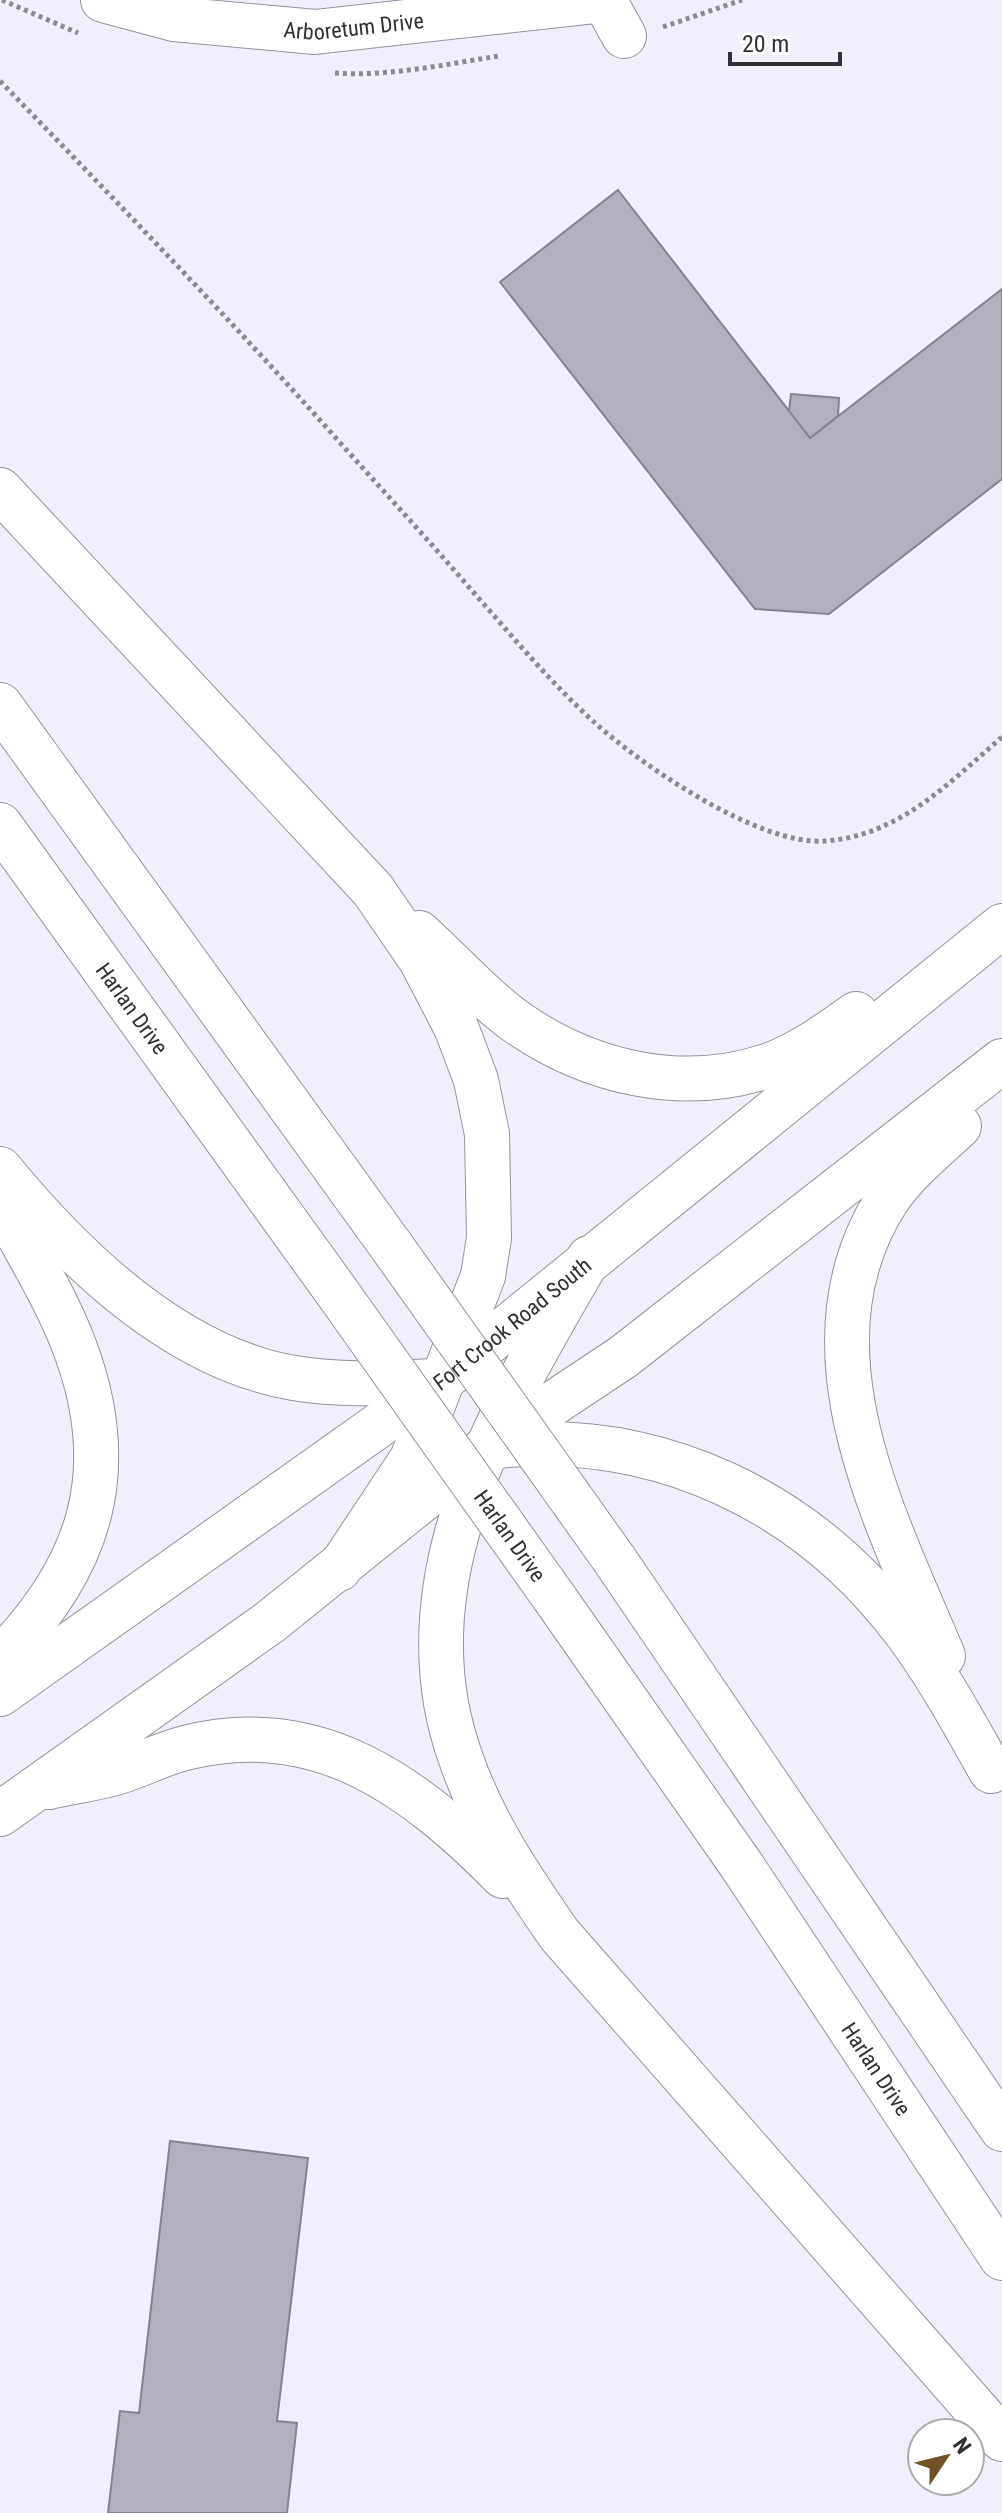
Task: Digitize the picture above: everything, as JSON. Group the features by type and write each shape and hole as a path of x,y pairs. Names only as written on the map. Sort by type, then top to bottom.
{"main road":[{"name":"Arboretum Drive","path":"103,0 174,19 315,32 611,12"},
{"path":"0,490 373,890 516,1022 563,1050 602,1065 668,1079 733,1074 768,1065 815,1043 1002,912"},
{"path":"0,705 614,1559 1002,2129"},
{"name":"Harlan Drive","path":"0,825 334,1288 742,1866 1002,2258"},
{"path":"339,1569 412,1459 483,1276 489,1238 487,1134 476,1080 456,1027 421,960 373,890"},
{"name":"Fort Crook Road South","path":"0,1694 441,1381 1002,926"},
{"path":"16,1802 339,1569 489,1446 623,1357 1002,1061"},
{"path":"997,1783 874,1485 860,1438 846,1350 853,1280 866,1241 887,1201 919,1164 1002,1087"},
{"path":"0,1169 32,1208 80,1255 187,1338 236,1361 292,1378 343,1384 441,1381 554,1365 609,1345 688,1306"},
{"path":"0,1201 75,1347 91,1404 99,1452 95,1503 76,1552 51,1594 0,1659"},
{"path":"559,1934 514,1869 466,1771 448,1711 441,1667 442,1613 449,1561 462,1508 526,1369 589,1258"},
{"path":"212,1545 322,1489 412,1459 489,1446 548,1441 594,1444 637,1452 729,1484 816,1539 903,1629 941,1683 997,1783"},
{"path":"16,1802 119,1772 187,1748 246,1741 303,1745 356,1761 421,1800 457,1830 559,1934 1002,2439"}],"path":[{"path":"0,81 309,408 550,680 596,724 646,763 748,822 822,842 868,834 920,806 1002,737"}],"building":[{"path":"618,190 810,438 1002,289 1002,479 829,614 755,609 500,282"},
{"path":"791,394 839,398 838,416 810,438 789,411"},
{"path":"170,2141 308,2158 277,2421 297,2423 287,2513 108,2513 120,2411 139,2413"}]}
